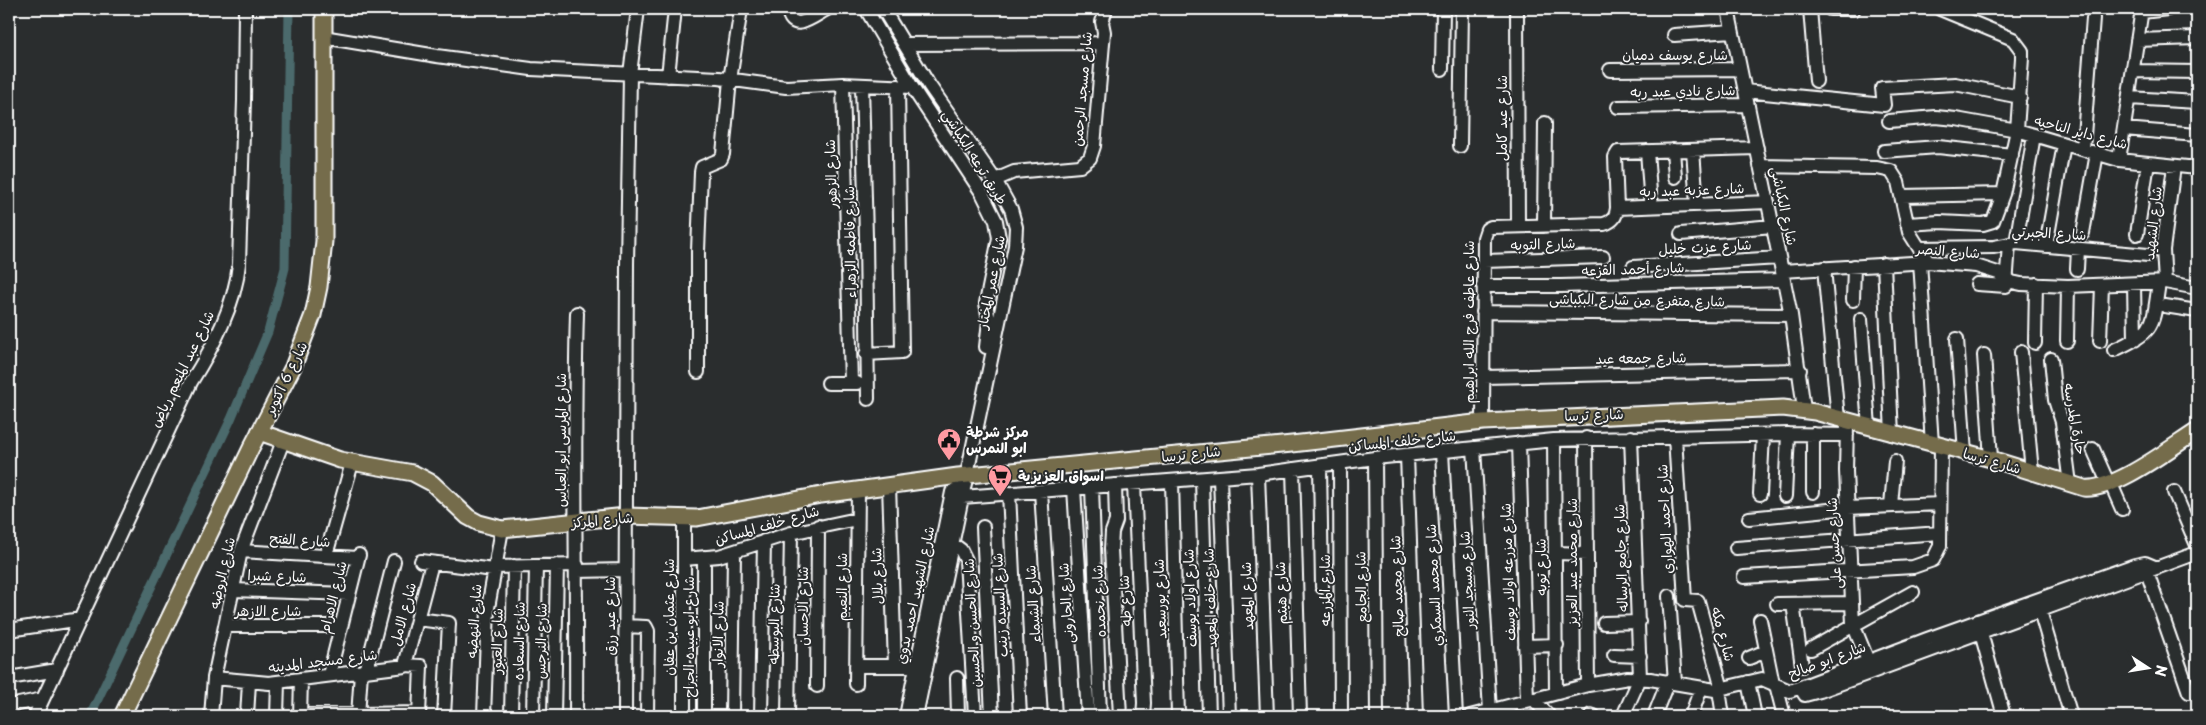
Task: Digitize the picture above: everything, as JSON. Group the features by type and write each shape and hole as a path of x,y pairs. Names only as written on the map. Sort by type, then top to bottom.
{"main road":[{"name":"شارع 6 اكتوبر","path":"122,716 301,349 313,315 319,287 324,241 324,9"},
{"name":"شارع ترسا","path":"964,487 1292,444 1483,422 1783,408 1804,409 1844,425 1869,428 1991,459 2070,484 2093,489 2110,485 2197,432"},
{"name":"شارع المركز","path":"259,432 352,463 413,473 432,483 468,517 479,523 502,529 626,516 684,518 710,516 758,505 889,485 964,487"}],"street":[{"name":"شارع عبد المنعم رياض","path":"35,716 191,382 209,354 236,285 240,244 245,9"},
{"name":"شارع عيد رزق","path":"625,716 627,265 630,74 638,9"},
{"path":"668,76 674,9"},
{"path":"698,372 700,172 702,167 721,159 730,80 741,9"},
{"path":"788,9 789,18 793,22 798,23 804,22 827,9"},
{"name":"طريق ترعه البكباشي","path":"866,9 882,19 920,89 982,193 998,227 998,244 986,307 989,320 986,347 990,367"},
{"name":"شارع مسجد الرحمن","path":"995,180 1014,172 1080,166 1086,162 1093,152 1104,32 1102,22 1106,9"},
{"path":"1442,69 1443,9"},
{"path":"1460,146 1462,9"},
{"name":"شارع عيد كامل","path":"1517,9 1518,226"},
{"name":"شارع البكباشى","path":"1728,9 1791,316 1804,409"},
{"path":"1810,9 1816,81"},
{"path":"1830,9 1854,9"},
{"path":"1907,224 1939,222 1988,224 1996,216 2003,194 2017,130 2022,58 2018,44 2013,39 1940,9"},
{"path":"2119,160 2142,10 2168,9"},
{"path":"2083,149 2093,18"},
{"name":"شارع عمر المختار","path":"882,19 904,44 920,89 995,180 1011,208 1016,236 964,487"},
{"path":"1674,35 1732,31"},
{"path":"323,37 531,69 730,80 786,87 843,84 898,86 920,89"},
{"path":"2137,40 2197,38"},
{"path":"904,44 1102,43"},
{"name":"شارع يوسف دميان","path":"1610,70 1740,70"},
{"path":"2133,71 2197,72"},
{"name":"شارع الزهور","path":"843,84 850,383"},
{"path":"1745,91 1884,105 1882,88 1945,84 2020,97"},
{"name":"شارع فاطمه الزهراء","path":"862,85 868,399"},
{"path":"866,354 902,352 898,86"},
{"path":"2128,98 2197,102"},
{"name":"شارع نادي عبد ربه","path":"1618,107 1748,105"},
{"name":"شارع داير الناحيه","path":"1889,121 1946,118 2017,130 2119,160 2197,168"},
{"path":"1544,226 1545,123"},
{"path":"2124,129 2197,135"},
{"path":"1977,284 2005,286 2008,279 2034,135"},
{"path":"2046,246 2064,144"},
{"path":"1884,150 1938,147 2012,155"},
{"path":"1617,208 1616,154 1621,152 1756,148"},
{"path":"1673,150 1675,177"},
{"path":"1693,150 1697,205"},
{"path":"1647,151 1651,206"},
{"path":"2084,232 2097,153"},
{"path":"2137,234 2148,163"},
{"path":"1744,577 1898,569 1929,563 1939,552 1940,533 1937,446 1924,262 1907,224 1896,176 1885,169 1760,166"},
{"name":"شارع الشهيد","path":"2114,350 2142,336 2152,323 2162,283 2163,241 2174,166"},
{"path":"1901,196 2003,194"},
{"name":"شارع عزبه عبد ربه","path":"1617,208 1768,202"},
{"name":"شارع عاطف فرج الله ابراهيم","path":"1483,422 1484,233 1491,227 1604,224 1611,221 1616,215 1617,208"},
{"path":"1681,234 1773,226"},
{"name":"شارع الجبرتي","path":"1919,248 1994,247 2013,244 2148,255"},
{"path":"2077,269 2078,249"},
{"name":"شارع التوبه","path":"1484,262 1603,257"},
{"name":"شارع عزت خليل","path":"1633,267 1779,258"},
{"name":"شارع النصر","path":"1783,275 1824,268 1924,262 1976,266 2017,283 2068,286 2162,283 2197,288"},
{"path":"1884,264 1892,434"},
{"path":"1853,300 1854,266"},
{"name":"شارع حسن على","path":"1824,268 1844,425 1853,624 1868,662"},
{"name":"شارع أحمد القزعه","path":"1484,286 1561,286 1783,275"},
{"path":"2035,343 2036,284"},
{"path":"2134,284 2134,340"},
{"path":"2100,341 2102,285"},
{"path":"2067,341 2068,286"},
{"path":"2165,306 2197,311"},
{"name":"شارع متفرع من شارع البكباشى","path":"1483,312 1791,316"},
{"name":"شارع المرسى ابو العباس","path":"576,716 577,568 574,445 577,313"},
{"path":"1861,320 1869,428"},
{"path":"1957,339 1965,453"},
{"path":"2021,352 2032,472"},
{"path":"1984,355 1991,459"},
{"name":"حارة المدرسه","path":"2051,358 2055,400 2062,422 2070,484"},
{"name":"شارع جمعه عيد","path":"1483,377 1800,370"},
{"path":"828,383 867,383"},
{"name":"شارع خلف المساكن","path":"964,487 1009,493 1115,486 1220,478 1375,458 1554,440 1813,434 1844,425"},
{"path":"1786,496 1788,434"},
{"path":"1813,434 1813,492"},
{"path":"1760,494 1763,435"},
{"name":"شارع احمد الهواري","path":"1675,437 1685,600"},
{"name":"شارع محمد عبد العزيز","path":"1586,438 1588,685"},
{"name":"شارع جامع الرساله","path":"1631,438 1640,678"},
{"name":"شارع توبه","path":"1554,440 1556,693"},
{"name":"شارع الروضه","path":"211,716 214,678 241,551 246,532 283,441"},
{"name":"شارع مزرعه اولاد يوسف","path":"1519,444 1525,646 1530,700"},
{"name":"شارع مسجد النور","path":"1474,448 1488,713"},
{"path":"2093,449 2122,510"},
{"name":"شارع محمد السمكري","path":"1442,451 1456,716"},
{"name":"شارع محمد صالح","path":"1407,455 1416,716"},
{"name":"شارع الجامع","path":"1375,458 1377,716"},
{"path":"1891,505 1895,461"},
{"path":"328,548 352,463"},
{"name":"شارع المزرعه","path":"1340,463 1341,716"},
{"path":"1320,466 1322,587"},
{"name":"شارع هيثم","path":"1292,470 1300,716"},
{"name":"شارع المعهد","path":"1258,474 1267,716"},
{"name":"شارع خلف المعهد","path":"1220,478 1229,716"},
{"name":"شارع اولاد يوسف","path":"1202,479 1209,716"},
{"name":"شارع بورسعيد","path":"1172,481 1178,716"},
{"name":"شارع طه","path":"1134,484 1144,703 1143,716"},
{"name":"شارع بلال","path":"889,485 895,666"},
{"name":"شارع نحمده","path":"1115,486 1116,521 1112,532 1111,549 1120,716"},
{"name":"شارع الشهيد احمد بدوي","path":"906,716 953,544 964,487"},
{"name":"شارع الشهيد احمد بدوي","path":"916,716 921,666 952,492 964,487"},
{"path":"1092,487 1100,716"},
{"name":"شارع الحارونى","path":"1074,488 1088,716"},
{"name":"شارع النعيم","path":"856,684 858,490"},
{"name":"شارع الشيماء","path":"1041,491 1055,716"},
{"path":"2174,492 2197,545"},
{"name":"شارع السيده زينب","path":"1009,493 1020,716"},
{"path":"1748,518 1848,508 1940,504"},
{"name":"شارع عثمان بن عفان","path":"684,518 684,716"},
{"name":"شارع خلف المساكن","path":"684,559 734,552 791,533 857,519"},
{"name":"شارع الاحسان","path":"817,686 818,526"},
{"name":"شارع الحسن و الحسين","path":"982,527 992,716"},
{"name":"شارع النهضه","path":"484,716 487,621 494,568 502,529"},
{"name":"شارع البوسطه","path":"788,716 791,533"},
{"path":"1736,548 1940,533"},
{"path":"761,716 764,541"},
{"path":"953,544 961,550 966,560 975,716"},
{"name":"شارع الفتح","path":"241,551 358,557"},
{"name":"شارع الانوار","path":"732,716 734,552"},
{"path":"1556,553 1587,554"},
{"path":"2189,692 2152,570 2197,553"},
{"name":"شارع الاهرام","path":"329,675 358,557"},
{"name":"شارع ابو عبيده الجراح","path":"704,557 704,716"},
{"path":"358,715 361,672 367,667 394,561"},
{"name":"شارع الامل","path":"419,715 421,666 406,666 427,562 494,568"},
{"name":"شارع ابو صالح","path":"1470,716 1488,713 1588,685 1640,678 1701,688 1721,689 1762,679 1788,691 1868,662 1929,645 2074,593 2140,563 2152,570"},
{"path":"494,568 557,565 577,568 625,570"},
{"name":"شارع النرجس","path":"554,716 557,565"},
{"name":"شارع العبور","path":"511,716 514,566"},
{"name":"شارع السعاده","path":"533,716 536,566"},
{"name":"شارع شبرا","path":"233,590 349,594"},
{"path":"1811,649 1913,592"},
{"path":"1800,687 1804,694 1808,695 1929,645 1980,633 2040,611 2074,593"},
{"path":"1654,716 1671,682 1669,596"},
{"name":"شارع مكه","path":"1685,600 1698,601 1721,689"},
{"path":"1777,604 1852,603"},
{"path":"1792,604 1802,666"},
{"path":"2040,611 2071,716"},
{"path":"9,630 81,619"},
{"path":"417,619 449,623 444,716"},
{"path":"1760,620 1784,716"},
{"path":"1604,622 1639,622"},
{"path":"625,626 642,625 648,631 647,716"},
{"name":"شارع الازهر","path":"225,626 341,626"},
{"path":"1980,633 2004,716"},
{"path":"1749,658 1777,637"},
{"path":"1525,646 1557,645"},
{"path":"1614,655 1640,656"},
{"name":"شارع مسجد المدينه","path":"214,678 249,682 278,682 406,666"},
{"path":"856,666 921,666"},
{"path":"9,678 57,670"},
{"path":"957,678 958,716"},
{"path":"1623,716 1640,678"},
{"path":"301,679 300,716 419,715"},
{"path":"247,716 249,682"},
{"path":"277,716 278,682"},
{"path":"1748,682 1755,716"},
{"path":"1691,716 1701,688"},
{"path":"1721,689 1723,716"},
{"path":"9,706 43,700"},
{"path":"1530,700 1549,716"}],"waterway":[{"path":"90,716 231,419 268,332 285,268 289,9"}],"place":[{"name":"مركز شرطة ابو النمرس","path":"949,461"},
{"name":"اسواق العزيزية","path":"1000,497"}]}
